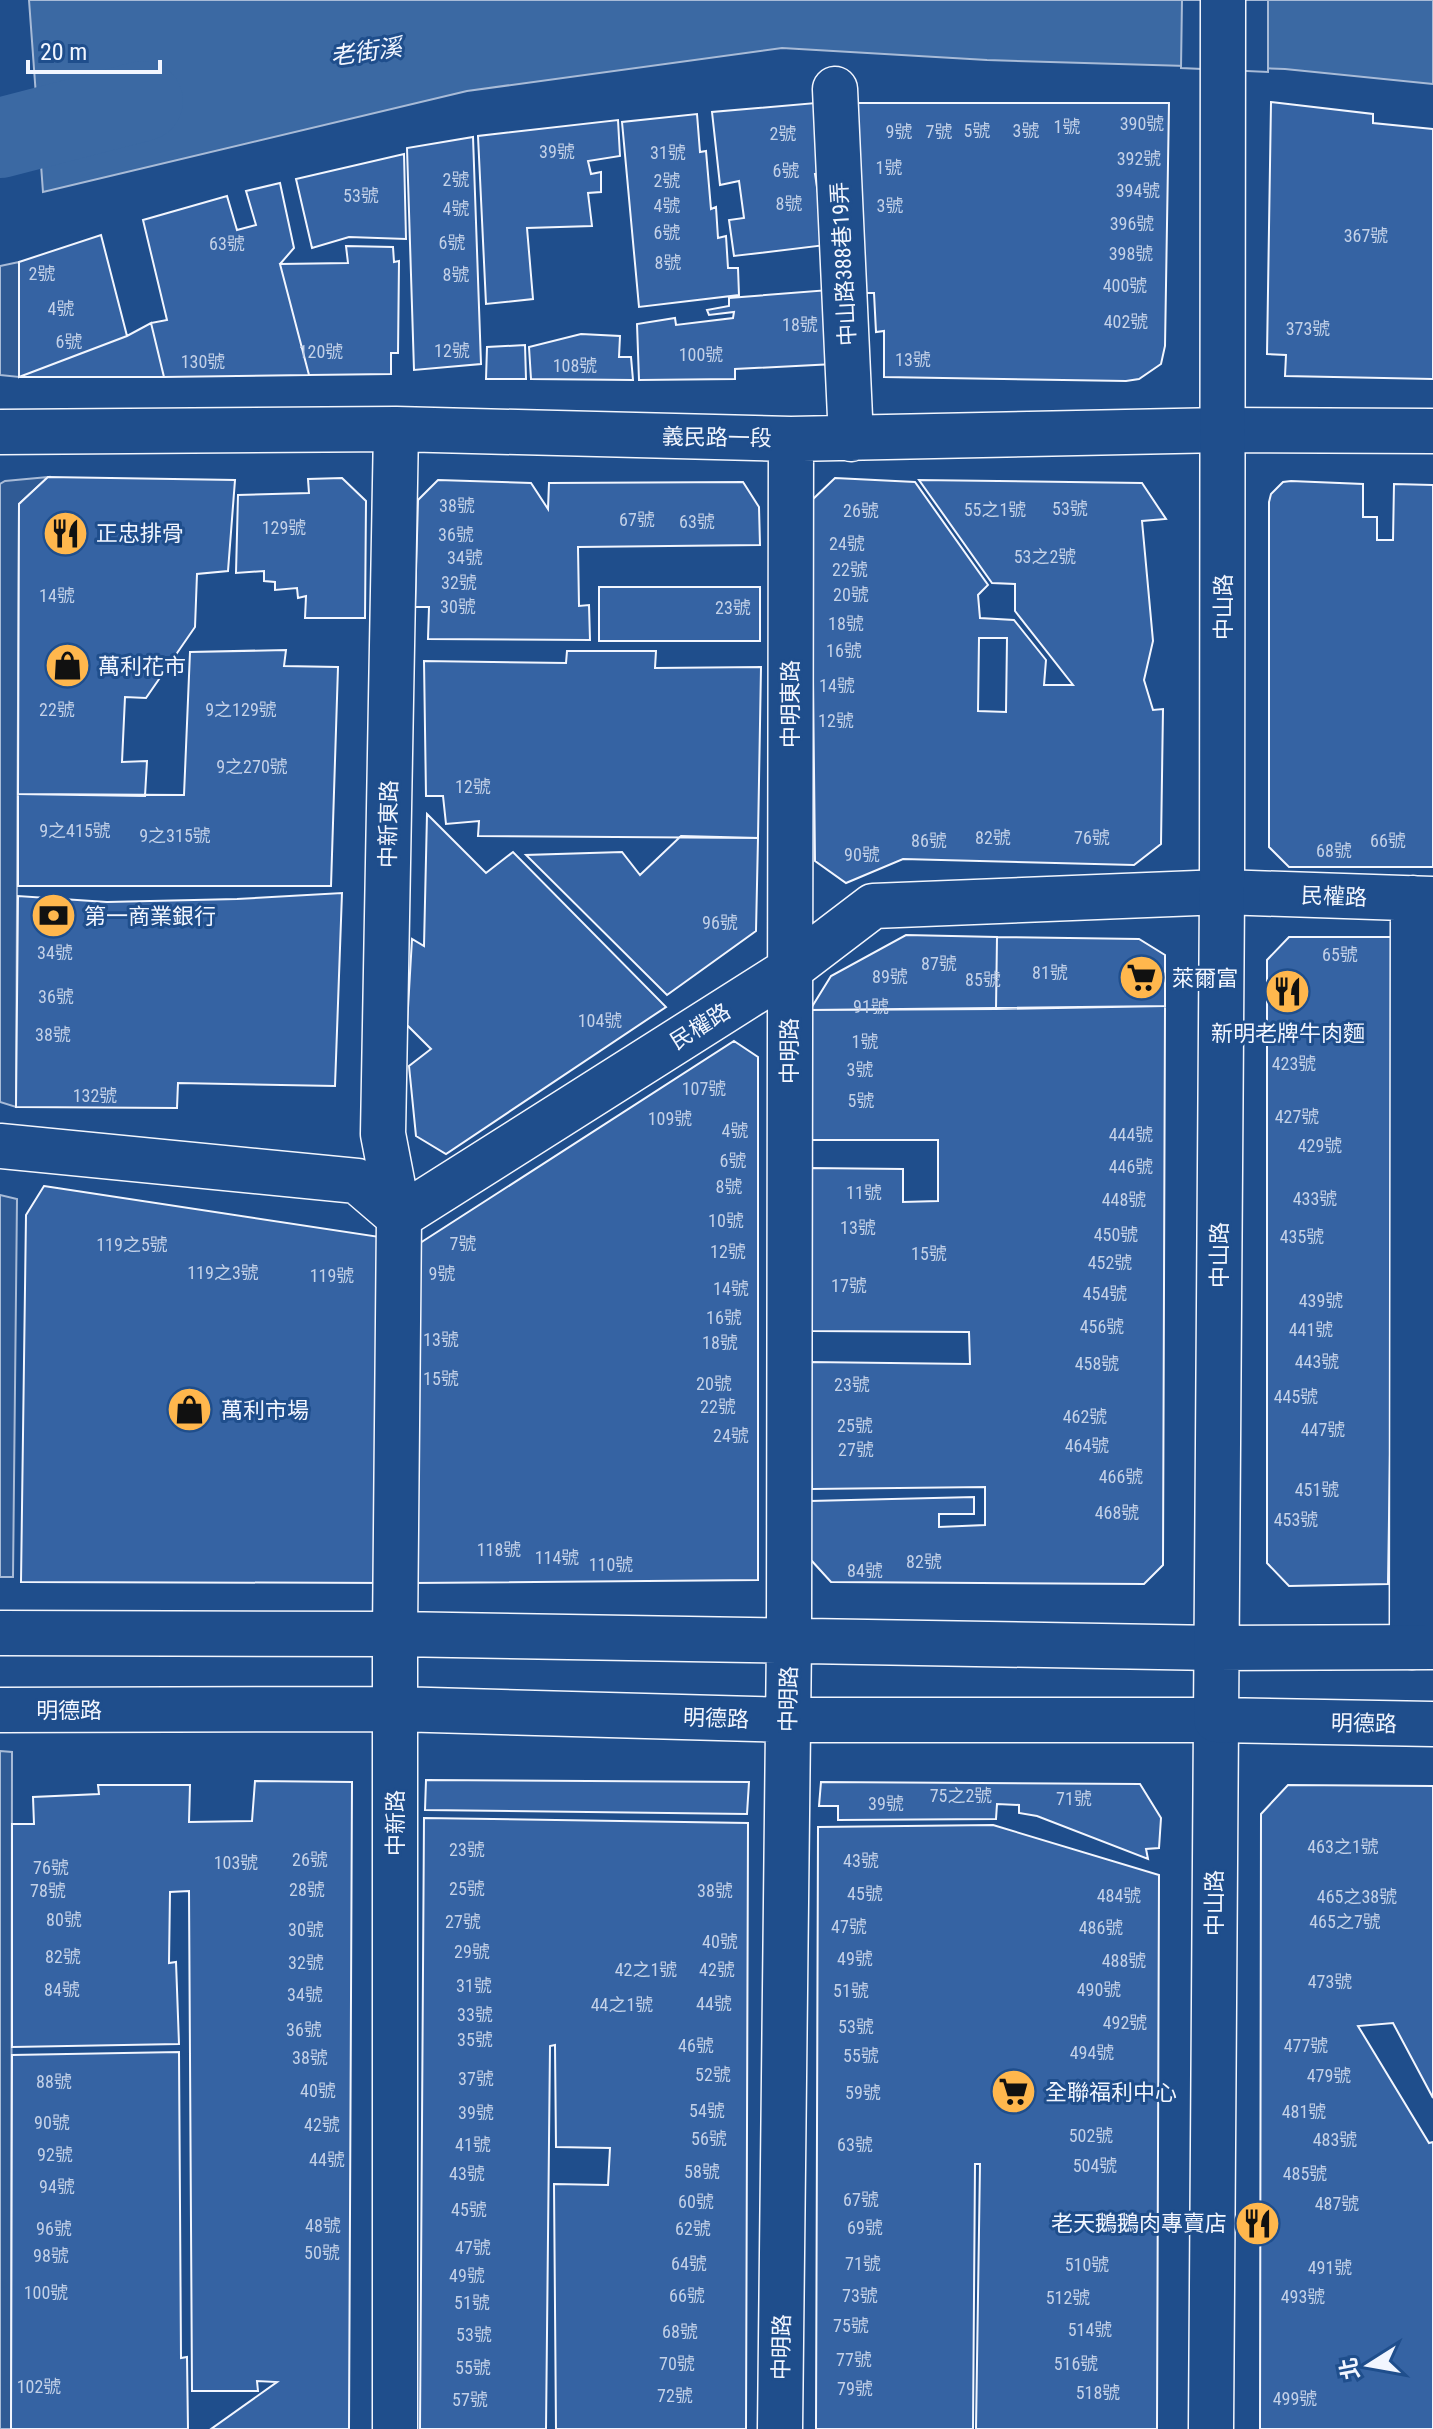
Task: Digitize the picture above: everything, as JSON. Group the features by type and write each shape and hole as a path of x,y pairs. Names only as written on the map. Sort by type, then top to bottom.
{"street":[{"name":"中山路","path":"1211,2429 1222,892 1223,0"},
{"name":"中山路388巷19弄","path":"835,89 851,439"},
{"name":"義民路一段","path":"0,432 396,429 851,439 1223,430 1433,431"},
{"name":"中新東路","path":"396,429 383,1134 399,1217"},
{"name":"中明東路","path":"789,970 791,439"},
{"name":"民權路","path":"399,1217 789,970 873,906 1222,892 1423,899"},
{"path":"0,1633 395,1634 1216,1648 1422,1647 1423,899"},
{"name":"中明路","path":"780,2429 789,1639 789,970"},
{"path":"0,1146 357,1181 399,1217"},
{"name":"中新路","path":"395,2429 395,1634 399,1217"},
{"name":"明德路","path":"0,1710 395,1709 787,1720 1216,1720 1433,1724"}],"shaded area":[{"path":"19,262 19,377 0,375 0,266"},
{"path":"48,477 19,504 16,1107 0,1102 0,484"},
{"path":"0,1195 17,1199 13,1577 0,1577"},
{"path":"0,1751 12,1752 11,2429 0,2429"}],"water":[{"path":"29,0 1433,0 1433,84 1285,69 987,60 782,48 467,91 43,192"}],"pier":[{"path":"1182,0 1268,0 1268,72 1181,68"}],"building":[{"path":"827,102 828,174 815,174 826,245 734,256 729,220 744,218 739,181 720,185 712,112"},
{"path":"1271,102 1373,114 1373,123 1433,129 1433,379 1285,376 1286,355 1267,354"},
{"path":"844,103 1169,103 1165,346 1161,364 1139,379 1126,381 884,377 884,331 876,332 874,293 860,293"},
{"path":"697,114 700,152 706,151 711,209 716,207 718,238 726,236 728,268 738,268 739,295 639,307 622,122"},
{"path":"618,120 620,156 588,161 591,174 601,172 601,192 588,193 592,226 527,228 533,299 486,304 478,136"},
{"path":"473,137 481,364 414,370 407,148"},
{"path":"404,154 406,239 349,237 312,248 296,179"},
{"path":"280,183 294,248 280,264 309,375 164,377 151,323 167,320 143,220 227,196 237,230 256,225 246,191"},
{"path":"101,235 127,336 19,377 19,262"},
{"path":"346,246 393,247 394,262 399,261 398,353 391,353 391,374 309,375 280,264 348,263"},
{"path":"829,290 834,364 735,369 735,379 639,380 637,324 675,318 676,325 733,318 734,312 709,315 707,310 729,306 729,298"},
{"path":"151,323 164,377 19,377 127,336"},
{"path":"581,334 620,336 619,357 631,357 633,380 531,379 529,347"},
{"path":"525,345 526,379 486,379 487,347"},
{"path":"48,477 235,480 228,571 197,574 195,627 146,698 125,697 122,762 147,761 145,796 18,794 19,504"},
{"path":"342,478 366,501 365,618 305,618 306,596 298,598 297,588 275,590 275,582 264,581 264,571 236,573 238,495 309,493 308,479"},
{"path":"835,478 915,482 988,585 978,595 980,618 1014,620 1046,660 1044,685 1073,685 1015,611 1015,584 992,583 919,480 1142,483 1166,519 1142,521 1153,641 1144,680 1153,710 1163,709 1161,844 1134,865 903,859 846,883 815,861 811,501","holes":["979,638 1007,638 1006,712 978,711"]},
{"path":"438,480 531,483 548,509 549,483 743,482 759,507 760,545 578,547 579,606 589,605 590,640 428,639 429,607 415,607 418,500"},
{"path":"1283,482 1363,484 1363,517 1377,517 1377,540 1393,540 1394,484 1433,485 1433,867 1289,867 1269,847 1269,502 1271,494"},
{"path":"599,587 760,587 760,641 599,641"},
{"path":"286,650 284,666 338,667 331,886 18,886 18,794 184,795 190,652"},
{"path":"567,651 656,651 655,668 761,667 758,838 478,836 479,821 446,824 443,796 426,796 424,661 566,663"},
{"path":"427,814 486,873 513,852 666,1007 446,1154 416,1136 409,1066 431,1049 407,1025 412,939 424,946"},
{"path":"681,836 758,838 756,931 667,995 526,855 622,852 640,875"},
{"path":"342,893 335,1086 178,1083 177,1108 16,1107 18,896 107,902"},
{"path":"906,935 997,937 996,1009 810,1010 831,976"},
{"path":"997,937 1139,939 1165,955 1165,1006 996,1009"},
{"path":"1289,937 1398,937 1388,1584 1289,1586 1267,1563 1267,960"},
{"path":"1165,1006 1163,1565 1144,1584 831,1582 811,1560 810,1501 974,1497 974,1514 939,1514 939,1527 985,1525 985,1487 812,1489 810,1362 970,1364 969,1332 812,1331 811,1168 903,1169 903,1202 938,1201 938,1140 810,1140 810,1010"},
{"path":"734,1041 758,1057 758,1580 413,1583 417,1245"},
{"name":"萬利市場","path":"44,1186 393,1239 394,1583 21,1582 26,1215"},
{"path":"426,1780 749,1782 747,1814 425,1810"},
{"path":"255,1781 352,1782 349,2429 211,2429 277,2382 257,2381 258,2391 192,2391 189,1891 170,1892 169,1963 176,1962 179,2044 12,2047 12,1824 34,1824 33,1797 99,1794 98,1785 190,1785 189,1822 252,1821"},
{"path":"821,1782 1140,1784 1161,1818 1159,1848 1146,1849 1148,1859 1037,1816 1019,1813 1019,1805 997,1804 996,1819 838,1820 838,1806 819,1806"},
{"path":"1288,1785 1433,1786 1433,2098 1393,2023 1358,2026 1429,2143 1433,2142 1433,2429 1260,2429 1261,1814"},
{"path":"424,1818 748,1823 746,2429 556,2429 554,2184 608,2185 610,2148 556,2147 555,2045 550,2046 546,2429 420,2429"},
{"path":"993,1825 1159,1875 1157,2429 976,2429 980,2164 975,2164 973,2429 816,2429 818,1827"},
{"path":"179,2052 181,2358 187,2357 188,2429 11,2429 12,2055"}],"waterway":[{"name":"老街溪","path":"0,138 143,101"}],"place":[{"name":"正忠排骨","path":"65,533"},
{"name":"萬利花市","path":"67,666"},
{"name":"第一商業銀行","path":"53,916"},
{"name":"萊爾富","path":"1141,978"},
{"name":"新明老牌牛肉麵","path":"1288,992"},
{"name":"萬利市場","path":"190,1410"},
{"name":"全聯福利中心","path":"1014,2092"},
{"name":"老天鵝鵝肉專賣店","path":"1258,2223"}]}
